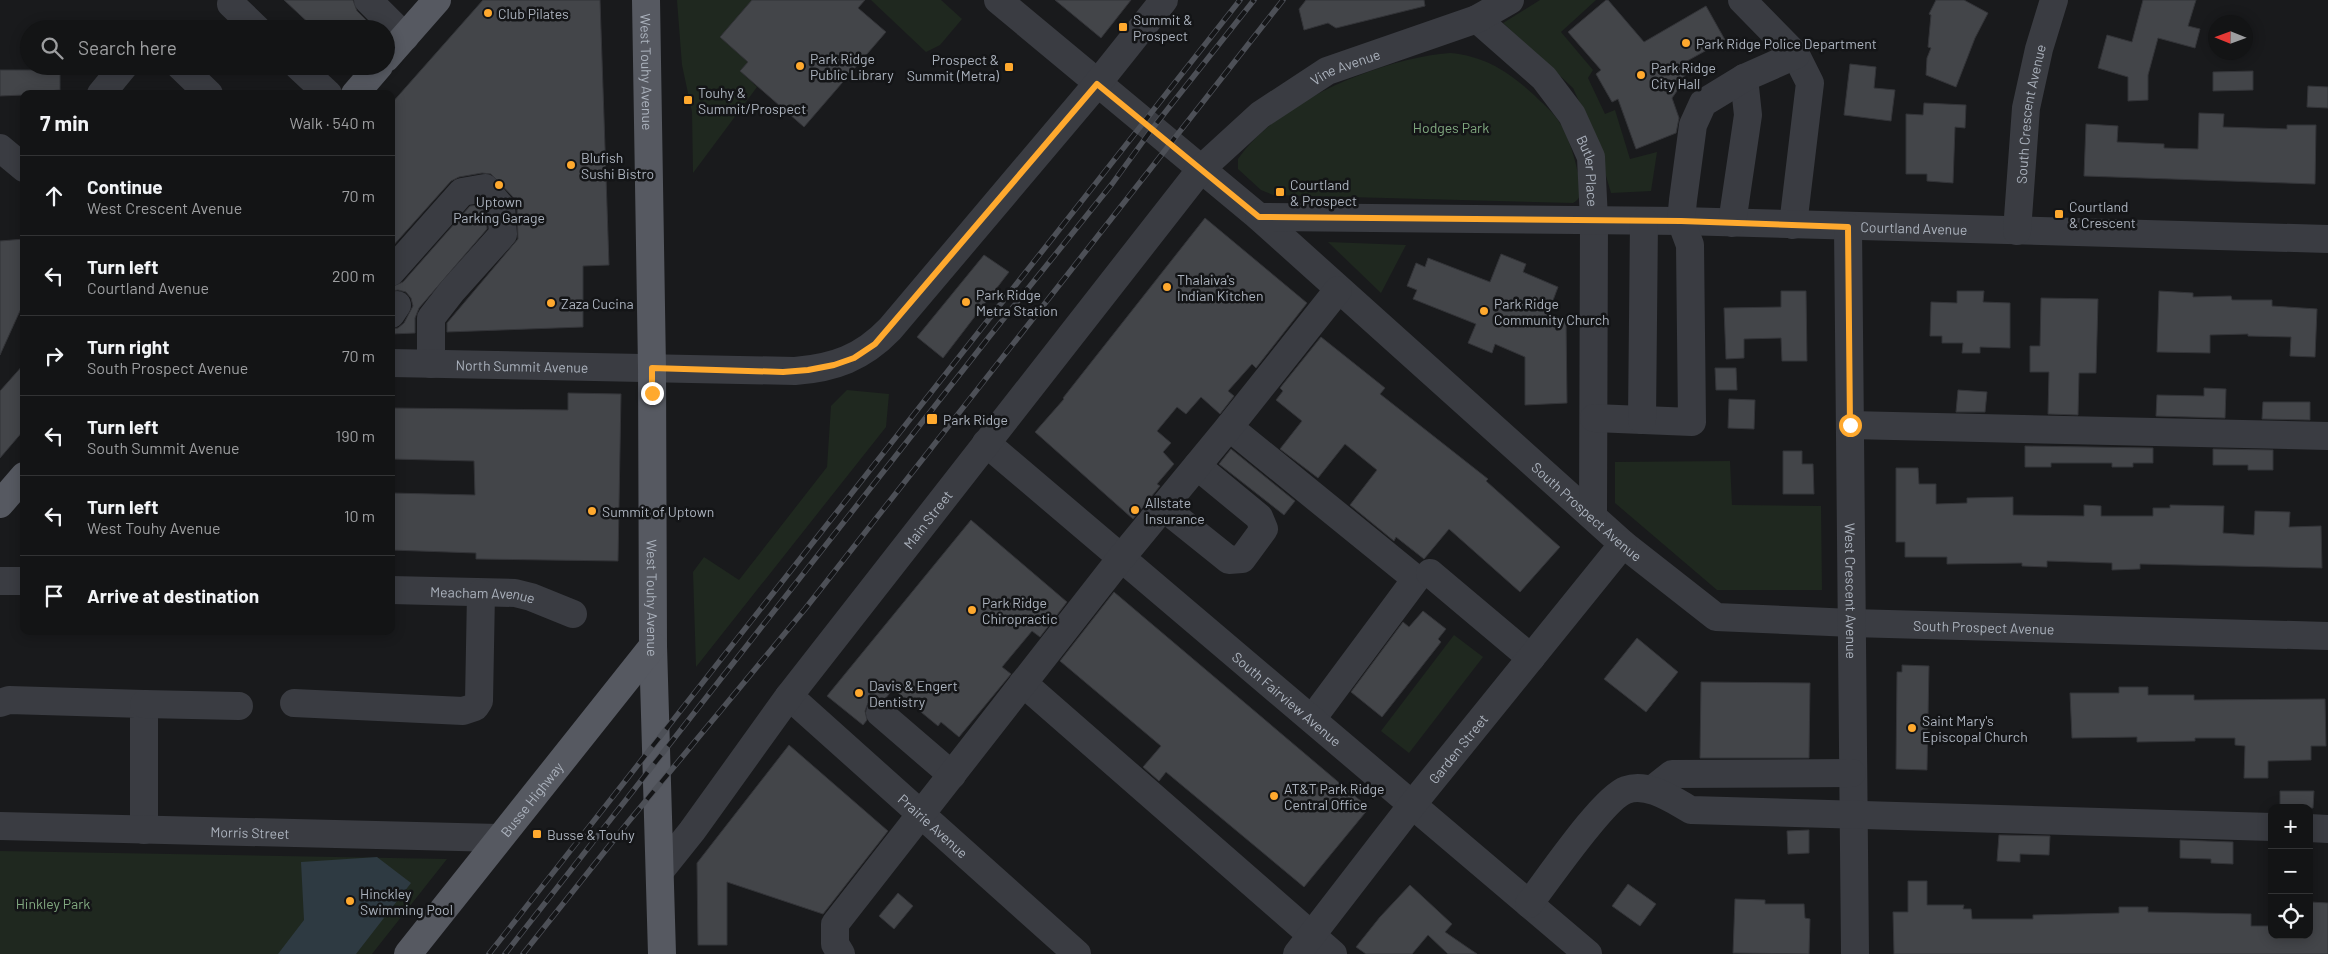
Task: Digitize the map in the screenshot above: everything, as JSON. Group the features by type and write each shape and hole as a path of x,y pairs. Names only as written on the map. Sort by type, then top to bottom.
{"main road":[{"path":"395,48 437,0"},
{"name":"West Touhy Avenue","path":"646,0 654,646 662,954"},
{"path":"358,90 371,75"},
{"path":"0,504 20,481"},
{"name":"Busse Highway","path":"408,954 654,646"}],"street":[{"path":"368,0 388,20"},
{"name":"South Prospect Avenue","path":"998,0 1259,217 1338,290 1593,515 1623,544 1716,617 1852,623 2328,636"},
{"name":"North Summit Avenue","path":"395,363 783,372 834,365 854,358 875,344 1097,84 1164,0"},
{"name":"Vine Avenue","path":"1201,169 1260,114 1328,71 1477,18 1510,0"},
{"path":"1742,0 1796,55 1810,83 1793,225"},
{"name":"South Crescent Avenue","path":"2017,232 2026,108 2038,49 2054,0"},
{"path":"231,4 248,20"},
{"name":"Butler Place","path":"1477,18 1544,78 1572,115 1591,157 1594,220 1593,515"},
{"path":"395,27 405,37"},
{"path":"1594,418 1692,422 1690,245 1681,221 1692,124 1703,103 1744,78 1796,55"},
{"path":"104,90 117,75"},
{"path":"189,75 205,90"},
{"path":"308,75 324,90"},
{"path":"1732,223 1748,115 1744,78"},
{"path":"0,148 20,165"},
{"name":"Main Street","path":"660,871 692,831 789,696 1201,169"},
{"path":"395,267 462,192 485,188 501,207 502,234 452,290 431,318 430,364"},
{"name":"Courtland Avenue","path":"1259,217 1644,220 2017,232 2328,239"},
{"path":"1642,420 1644,220"},
{"name":"West Crescent Avenue","path":"1848,227 1852,815 1855,954"},
{"path":"841,954 836,944 836,924 1121,558 1198,466 1338,290"},
{"path":"1850,425 2328,436"},
{"path":"1229,427 1416,579 1312,719"},
{"name":"South Fairview Avenue","path":"986,443 1529,904 1576,950"},
{"path":"1163,508 1229,560 1242,559 1264,529 1259,517 1198,466"},
{"name":"Garden Street","path":"1304,945 1412,805 1623,544"},
{"path":"1430,573 1531,658"},
{"path":"0,580 20,581"},
{"name":"Meacham Avenue","path":"395,590 515,594 530,597 573,614"},
{"path":"294,703 463,711 475,707 479,701 481,593"},
{"path":"1023,684 1304,945 1333,954"},
{"name":"Prairie Avenue","path":"789,696 1077,954"},
{"path":"0,703 9,700 239,706"},
{"path":"144,704 144,830"},
{"path":"880,713 952,775"},
{"path":"1653,789 1672,774 1852,773"},
{"path":"1529,904 1604,806 1627,790 1653,789 1691,810 2268,827"},
{"name":"Morris Street","path":"0,826 499,838"},
{"path":"2313,828 2328,828"}],"green space":[{"path":"677,0 752,0 720,37 748,62 740,71 757,87 693,173 692,112 682,65"},
{"path":"871,0 941,0 962,19 940,45 926,52"},
{"path":"1540,0 1596,0 1561,32 1593,70 1588,78 1605,114 1615,110 1630,159 1657,152 1651,191 1611,193 1593,132 1573,88 1503,23"},
{"name":"Hodges Park","path":"1450,53 1474,58 1496,66 1525,87 1552,113 1565,132 1575,159 1581,190 1577,200 1573,203 1273,195 1261,190 1238,169 1238,159 1256,138 1278,119 1305,101 1364,73 1423,57"},
{"path":"1328,242 1406,245 1381,293"},
{"path":"847,390 889,394 886,427 696,667 693,572 704,557 739,580 827,467 831,406"},
{"path":"1730,461 1732,505 1821,506 1822,590 1717,590 1615,503 1615,462"},
{"path":"1454,635 1483,657 1409,753 1381,731"},
{"name":"Hinkley Park","path":"0,851 447,859 372,954 0,954"}],"shaded area":[{"name":"Hinckley Swimming Pool","path":"377,857 411,883 356,954 278,954 304,920 301,862"}],"building":[{"path":"284,0 353,0 357,11 366,20 305,20"},
{"name":"Uptown Parking Garage","path":"483,0 600,0 609,265 583,266 583,327 447,332 447,323 518,239 517,206 513,197 491,174 482,173 459,177 451,181 395,244 395,99"},
{"name":"Park Ridge Public Library","path":"752,0 865,0 858,8 886,32 804,127 740,71 748,62 720,37"},
{"path":"1055,0 1131,0 1101,38"},
{"path":"1306,0 1424,0 1425,6 1336,28 1328,23 1304,30 1299,9"},
{"name":"Park Ridge City Hall","path":"1606,0 1644,42 1706,6 1725,40 1687,61 1684,81 1672,98 1679,118 1676,133 1636,149 1618,99 1612,102 1596,74 1601,70 1568,32"},
{"path":"1936,0 1964,0 1988,13 1975,38 1956,87 1926,75 1927,58 1931,48 1928,47 1931,15 1929,14"},
{"path":"2143,0 2196,0 2188,26 2200,29 2195,48 2158,38 2148,75 2148,100 2128,101 2128,77 2098,68 2107,35 2132,42"},
{"path":"1850,64 1876,67 1874,88 1895,90 1891,121 1844,115"},
{"path":"0,70 20,70 20,75 60,75 60,90 20,90 20,95 0,96"},
{"path":"2253,71 2253,90 2213,91 2213,72"},
{"path":"2308,86 2328,87 2328,108 2307,107"},
{"path":"1924,103 1966,105 1965,128 1955,127 1953,183 1927,181 1927,174 1906,174 1906,114 1923,115"},
{"path":"2199,113 2224,114 2223,127 2287,129 2287,125 2316,125 2315,184 2084,176 2086,124 2118,126 2117,142 2164,144 2164,148 2198,149"},
{"path":"479,205 486,213 487,229 419,308 415,318 415,333 395,334 395,328 404,323 413,306 411,298 406,292 395,290 395,285 403,282 470,206"},
{"path":"1205,218 1307,303 1256,368 1252,364 1228,391 1234,396 1220,414 1201,397 1186,414 1177,407 1157,431 1171,443 1163,452 1174,464 1157,484 1160,486 1133,519 1035,432 1064,399"},
{"path":"20,239 20,311 0,355 0,241"},
{"path":"1501,254 1526,264 1523,272 1558,287 1546,319 1566,319 1567,403 1525,405 1525,357 1495,344 1492,353 1468,343 1476,324 1413,299 1417,290 1407,286 1416,263 1425,267 1428,258 1490,282"},
{"name":"Park Ridge Metra Station","path":"984,255 1009,272 943,358 917,337"},
{"path":"1781,291 1806,291 1807,361 1782,361 1781,338 1744,339 1744,358 1726,359 1724,308 1781,307"},
{"path":"1957,291 1984,291 1983,302 2010,303 2010,348 1980,347 1980,353 1962,353 1963,343 1942,343 1942,336 1930,336 1931,302 1957,303"},
{"path":"2159,291 2193,293 2193,297 2231,296 2232,300 2272,300 2272,306 2317,309 2315,357 2290,356 2291,337 2248,336 2248,334 2210,335 2210,353 2157,352"},
{"path":"2041,298 2098,299 2096,373 2079,373 2078,415 2048,414 2049,372 2030,372 2030,346 2040,346"},
{"path":"1321,337 1385,388 1380,394 1488,479 1486,481 1560,547 1520,592 1449,529 1424,559 1396,537 1394,541 1350,505 1377,470 1345,444 1318,478 1280,449 1302,421 1276,400 1283,391 1280,388"},
{"path":"20,368 20,435 0,458 0,391"},
{"path":"1715,368 1736,368 1737,390 1716,390"},
{"path":"2204,388 2226,389 2225,418 2156,416 2157,395 2204,396"},
{"path":"1958,390 1987,392 1985,412 1956,412"},
{"path":"568,393 621,394 618,561 476,559 476,553 395,550 395,493 475,495 474,461 395,459 395,408 568,410"},
{"path":"1729,399 1755,400 1754,429 1728,428"},
{"path":"2263,402 2310,402 2310,420 2262,419"},
{"path":"2025,446 2153,448 2153,463 2133,463 2133,467 2112,467 2112,463 2051,463 2051,467 2025,467"},
{"path":"1231,449 1295,501 1284,515 1219,464"},
{"path":"2213,449 2273,450 2273,470 2248,470 2248,465 2213,465"},
{"path":"1783,451 1802,451 1802,464 1813,464 1814,494 1783,494"},
{"path":"1896,468 1918,468 1919,484 1936,484 1936,504 1967,503 1967,498 2013,497 2013,515 2084,516 2084,505 2101,506 2101,516 2153,516 2153,508 2170,508 2170,505 2224,506 2223,533 2254,535 2255,511 2290,512 2289,527 2321,526 2322,568 2140,564 2140,569 2112,570 2112,563 2047,561 2047,567 2022,566 2022,563 1947,564 1947,557 1905,557 1905,542 1896,542"},
{"path":"971,520 1067,602 1040,637 1032,631 1002,667 1011,674 959,737 941,722 938,726 893,689 885,699 875,698 868,703 865,711 867,720 863,725 827,696"},
{"path":"1114,592 1369,808 1304,887 1166,772 1159,781 1143,767 1161,746 1060,661"},
{"path":"1423,611 1446,629 1438,639 1441,642 1382,717 1351,692 1403,622 1409,627"},
{"path":"1637,638 1678,672 1646,712 1604,679"},
{"name":"Saint Mary's Episcopal Church","path":"1902,665 1929,666 1927,770 1896,769 1897,672 1902,672"},
{"path":"1701,682 1810,683 1809,758 1700,758"},
{"path":"2119,687 2148,687 2148,695 2194,695 2194,700 2325,699 2326,746 2311,746 2311,760 2268,761 2268,778 2244,778 2245,746 2235,745 2235,738 2195,738 2195,741 2137,742 2137,737 2072,738 2070,693 2119,693"},
{"path":"789,745 888,831 823,914 727,882 727,945 698,945 697,863"},
{"path":"2280,791 2314,791 2313,808 2313,804 2280,804"},
{"path":"1809,830 1809,853 1788,854 1787,831"},
{"path":"1999,835 2050,836 2049,855 2020,854 2020,862 1997,861"},
{"path":"2180,840 2233,842 2233,864 2211,863 2211,859 2180,858"},
{"path":"1908,881 1927,881 1927,905 1964,905 1963,909 1971,909 1972,919 2033,919 2033,915 2119,913 2119,907 2148,907 2148,912 2251,914 2251,926 2268,926 2268,939 2313,939 2313,902 2328,903 2328,954 1894,954 1893,912 1908,912"},
{"path":"1628,884 1656,904 1640,926 1612,906"},
{"path":"1410,885 1452,924 1445,932 1477,954 1448,954 1428,935 1412,954 1366,954 1356,947 1380,917"},
{"path":"898,893 913,906 894,929 879,916"},
{"path":"1735,899 1765,900 1765,904 1804,904 1805,918 1810,919 1809,954 1733,953"}],"railway":[{"path":"489,954 1240,0"},
{"path":"505,954 989,337 1112,184 1152,129 1254,0"},
{"path":"523,954 629,821 805,609 1283,0"}],"place":[{"name":"Club Pilates","path":"488,13"},
{"name":"Summit & Prospect","path":"1123,27"},
{"name":"Park Ridge Police Department","path":"1686,43"},
{"name":"Park Ridge Public Library","path":"800,66"},
{"name":"Prospect & Summit (Metra)","path":"1009,67"},
{"name":"Park Ridge City Hall","path":"1641,75"},
{"name":"Touhy & Summit/Prospect","path":"688,100"},
{"name":"Blufish Sushi Bistro","path":"571,165"},
{"name":"Uptown Parking Garage","path":"499,185"},
{"name":"Courtland & Prospect","path":"1280,192"},
{"name":"Courtland & Crescent","path":"2059,214"},
{"name":"Thalaiva's Indian Kitchen","path":"1167,287"},
{"name":"Park Ridge Metra Station","path":"966,302"},
{"name":"Zaza Cucina","path":"551,303"},
{"name":"Park Ridge Community Church","path":"1484,311"},
{"name":"Park Ridge","path":"932,419"},
{"name":"Allstate Insurance","path":"1135,510"},
{"name":"Summit of Uptown","path":"592,511"},
{"name":"Park Ridge Chiropractic","path":"972,610"},
{"name":"Davis & Engert Dentistry","path":"859,693"},
{"name":"Saint Mary's Episcopal Church","path":"1912,728"},
{"name":"AT&T Park Ridge Central Office","path":"1274,796"},
{"name":"Busse & Touhy","path":"537,834"},
{"name":"Hinckley Swimming Pool","path":"350,901"}],"route":[{"path":"652,393 652,368 783,372 808,370 834,365 854,358 875,344 1097,84 1259,217 1681,221 1848,227 1850,425"}]}
